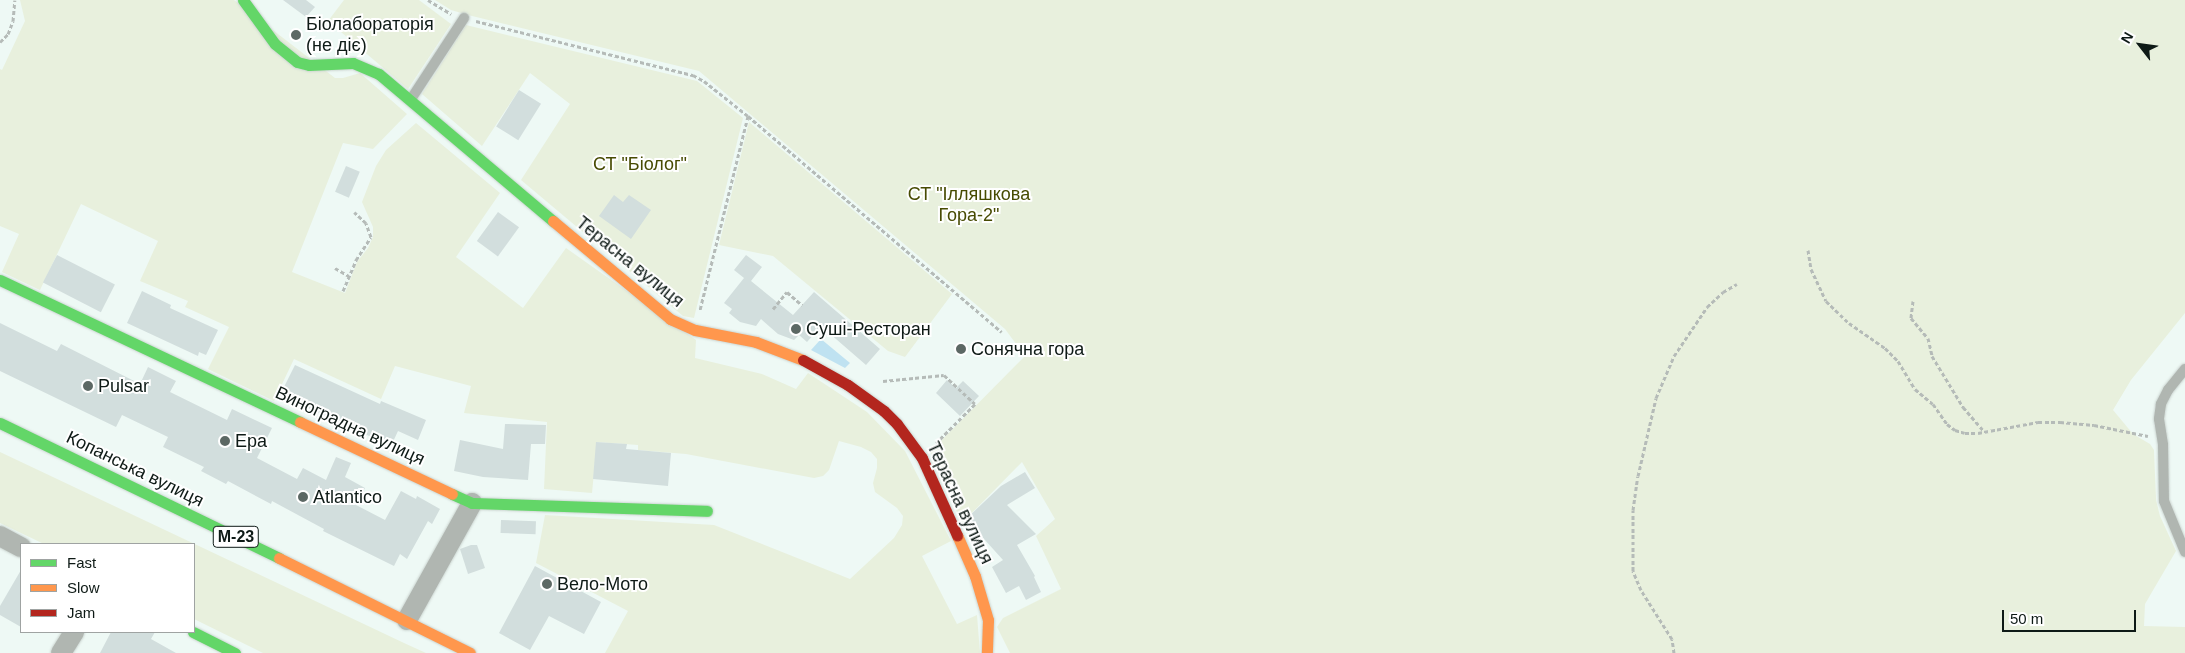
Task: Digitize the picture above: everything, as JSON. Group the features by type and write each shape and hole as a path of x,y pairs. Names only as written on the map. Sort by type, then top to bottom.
{"main road":[{"name":"Терасна вулиця","path":"243,0 275,44 297,62 309,64 338,62 365,67 379,74 670,319 695,330 756,342 804,361 867,398 897,424 913,444 930,473 975,576 988,620 987,653"},
{"name":"Виноградна вулиця","path":"0,280 472,503 707,511"},
{"name":"Копанська вулиця","path":"0,422 407,620 463,652"},
{"path":"195,633 235,653"}],"street":[{"path":"407,620 472,503"},
{"path":"0,536 20,546"},
{"path":"61,653 73,633"}],"lane":[{"path":"411,99 464,18"},
{"path":"2185,369 2172,385 2162,404 2159,419 2163,445 2164,501 2185,552"}],"path":[{"path":"0,42 8,34 13,21 15,0"},
{"path":"428,0 445,11 464,18 693,76 704,81 748,116 1002,332"},
{"path":"695,330 748,116"},
{"path":"343,291 349,276 371,237 366,223 354,212"},
{"path":"1808,250 1816,283 1826,301 1838,313 1885,348 1898,361 1915,389 1939,410 1947,424 1965,433 1985,432 2038,422 2060,422 2121,430 2146,436 2163,445"},
{"path":"335,268 349,276"},
{"path":"1674,653 1672,639 1641,590 1633,572 1633,510 1638,476 1656,398 1674,356 1707,307 1724,292 1737,284"},
{"path":"773,309 787,292 802,305"},
{"path":"1913,301 1911,318 1928,338 1932,356 1963,407 1985,432"},
{"path":"877,377 884,382 944,376 975,404 936,444"}],"green space":[{"path":"20,0 234,0 335,78 343,78 360,73 407,114 373,149 343,143 292,272 345,293 357,262 368,248 373,237 373,227 362,202 376,166 386,150 416,123 500,193 456,257 523,308 566,248 696,340 695,358 762,374 796,389 808,373 867,412 905,451 951,541 922,556 957,624 977,615 980,653 605,653 628,611 536,563 545,515 714,525 850,579 894,538 902,525 903,516 897,508 875,492 873,483 877,459 871,452 861,447 839,441 829,470 823,476 814,478 686,454 638,450 638,445 597,442 592,493 544,489 547,422 464,413 471,386 395,366 381,399 294,359 274,401 208,369 229,327 185,307 188,301 140,281 158,241 81,204 40,290 2,272 19,234 0,226 0,69 2,70 25,21"},
{"path":"344,0 419,0 451,24 408,89 328,21"},
{"name":"СТ \"Ілляшкова Гора-2\"","path":"435,0 2185,0 2185,313 2131,380 2113,410 2133,434 2150,444 2154,450 2156,500 2160,516 2176,551 2145,604 2144,626 2185,627 2185,653 1010,653 997,627 1003,618 1061,589 1036,536 1055,519 1022,462 962,523 930,452 1025,356 1005,329 699,71 468,15 451,10"},
{"name":"СТ \"Біолог\"","path":"466,25 697,81 743,118 694,318 683,316 521,180 570,104 530,73 482,146 422,94"},
{"name":"СТ \"Біолог\"","path":"749,122 952,294 905,357 888,351 773,256 719,245"},
{"path":"0,452 193,543 42,543 0,523"},
{"path":"195,544 426,653 263,653 195,619"}],"water":[{"path":"821,339 850,363 845,368 811,350"}],"building":[{"path":"283,0 306,0 315,7 306,17"},
{"path":"519,90 541,104 518,140 496,126"},
{"path":"346,166 360,172 349,198 335,192"},
{"path":"614,195 623,202 629,195 651,210 631,239 599,216"},
{"path":"498,212 519,227 498,256 477,241"},
{"path":"57,255 115,285 101,312 43,283"},
{"path":"746,255 762,267 751,281 793,315 814,292 880,349 866,365 821,326 807,342 799,335 794,340 778,334 761,319 756,326 740,322 729,313 732,309 724,303 744,278 734,270"},
{"path":"142,291 171,305 170,308 218,330 206,355 199,352 198,356 127,323"},
{"path":"0,323 57,351 61,344 140,384 148,367 176,381 170,392 227,420 232,409 272,428 257,458 297,479 303,468 326,480 336,457 351,463 345,477 365,488 356,505 385,520 401,491 416,499 417,496 440,509 432,524 428,521 407,559 400,554 394,566 323,531 324,529 272,501 271,504 228,481 226,484 201,471 204,467 163,447 168,437 122,415 116,427 0,371"},
{"path":"295,365 380,404 381,401 426,420 418,440 398,431 391,446 280,395"},
{"path":"947,380 956,388 963,381 979,396 960,416 936,393"},
{"path":"505,424 546,425 545,444 531,444 528,480 483,477 454,471 460,440 503,449"},
{"path":"596,442 627,444 626,449 671,453 668,486 593,479"},
{"path":"1025,472 1035,488 1007,505 1036,534 1017,545 1035,576 1041,592 1026,600 1019,586 1006,593 992,567 1003,560 966,519 1001,486"},
{"path":"501,520 536,521 536,534 501,533"},
{"path":"477,545 485,568 468,574 460,549"},
{"name":"Вело-Мото","path":"535,566 601,602 584,634 549,616 530,650 499,633"},
{"path":"20,572 20,626 0,615 0,606"},
{"path":"110,633 154,633 151,639 176,653 100,653"}],"traffic: fast":[{"path":"243,0 275,44 297,62 309,65 353,63 379,74 553,221"},
{"path":"0,280 300,422"},
{"path":"0,423 279,558"},
{"path":"452,494 472,503 707,511"},
{"path":"195,633 235,653"}],"traffic: slow":[{"path":"553,221 670,319 695,330 756,342 803,360"},
{"path":"300,422 452,494"},
{"path":"957,535 975,576 988,620 987,653"},
{"path":"279,558 470,653"}],"traffic: jam":[{"path":"803,360 848,385 884,411 897,424 922,458 957,535"}],"place":[{"name":"Біолабораторія (не діє)","path":"296,35"},
{"name":"Суші-Ресторан","path":"796,329"},
{"name":"Сонячна гора","path":"961,349"},
{"name":"Pulsar","path":"88,386"},
{"name":"Ера","path":"225,441"},
{"name":"Atlantico","path":"303,497"},
{"name":"Вело-Мото","path":"547,584"}]}
